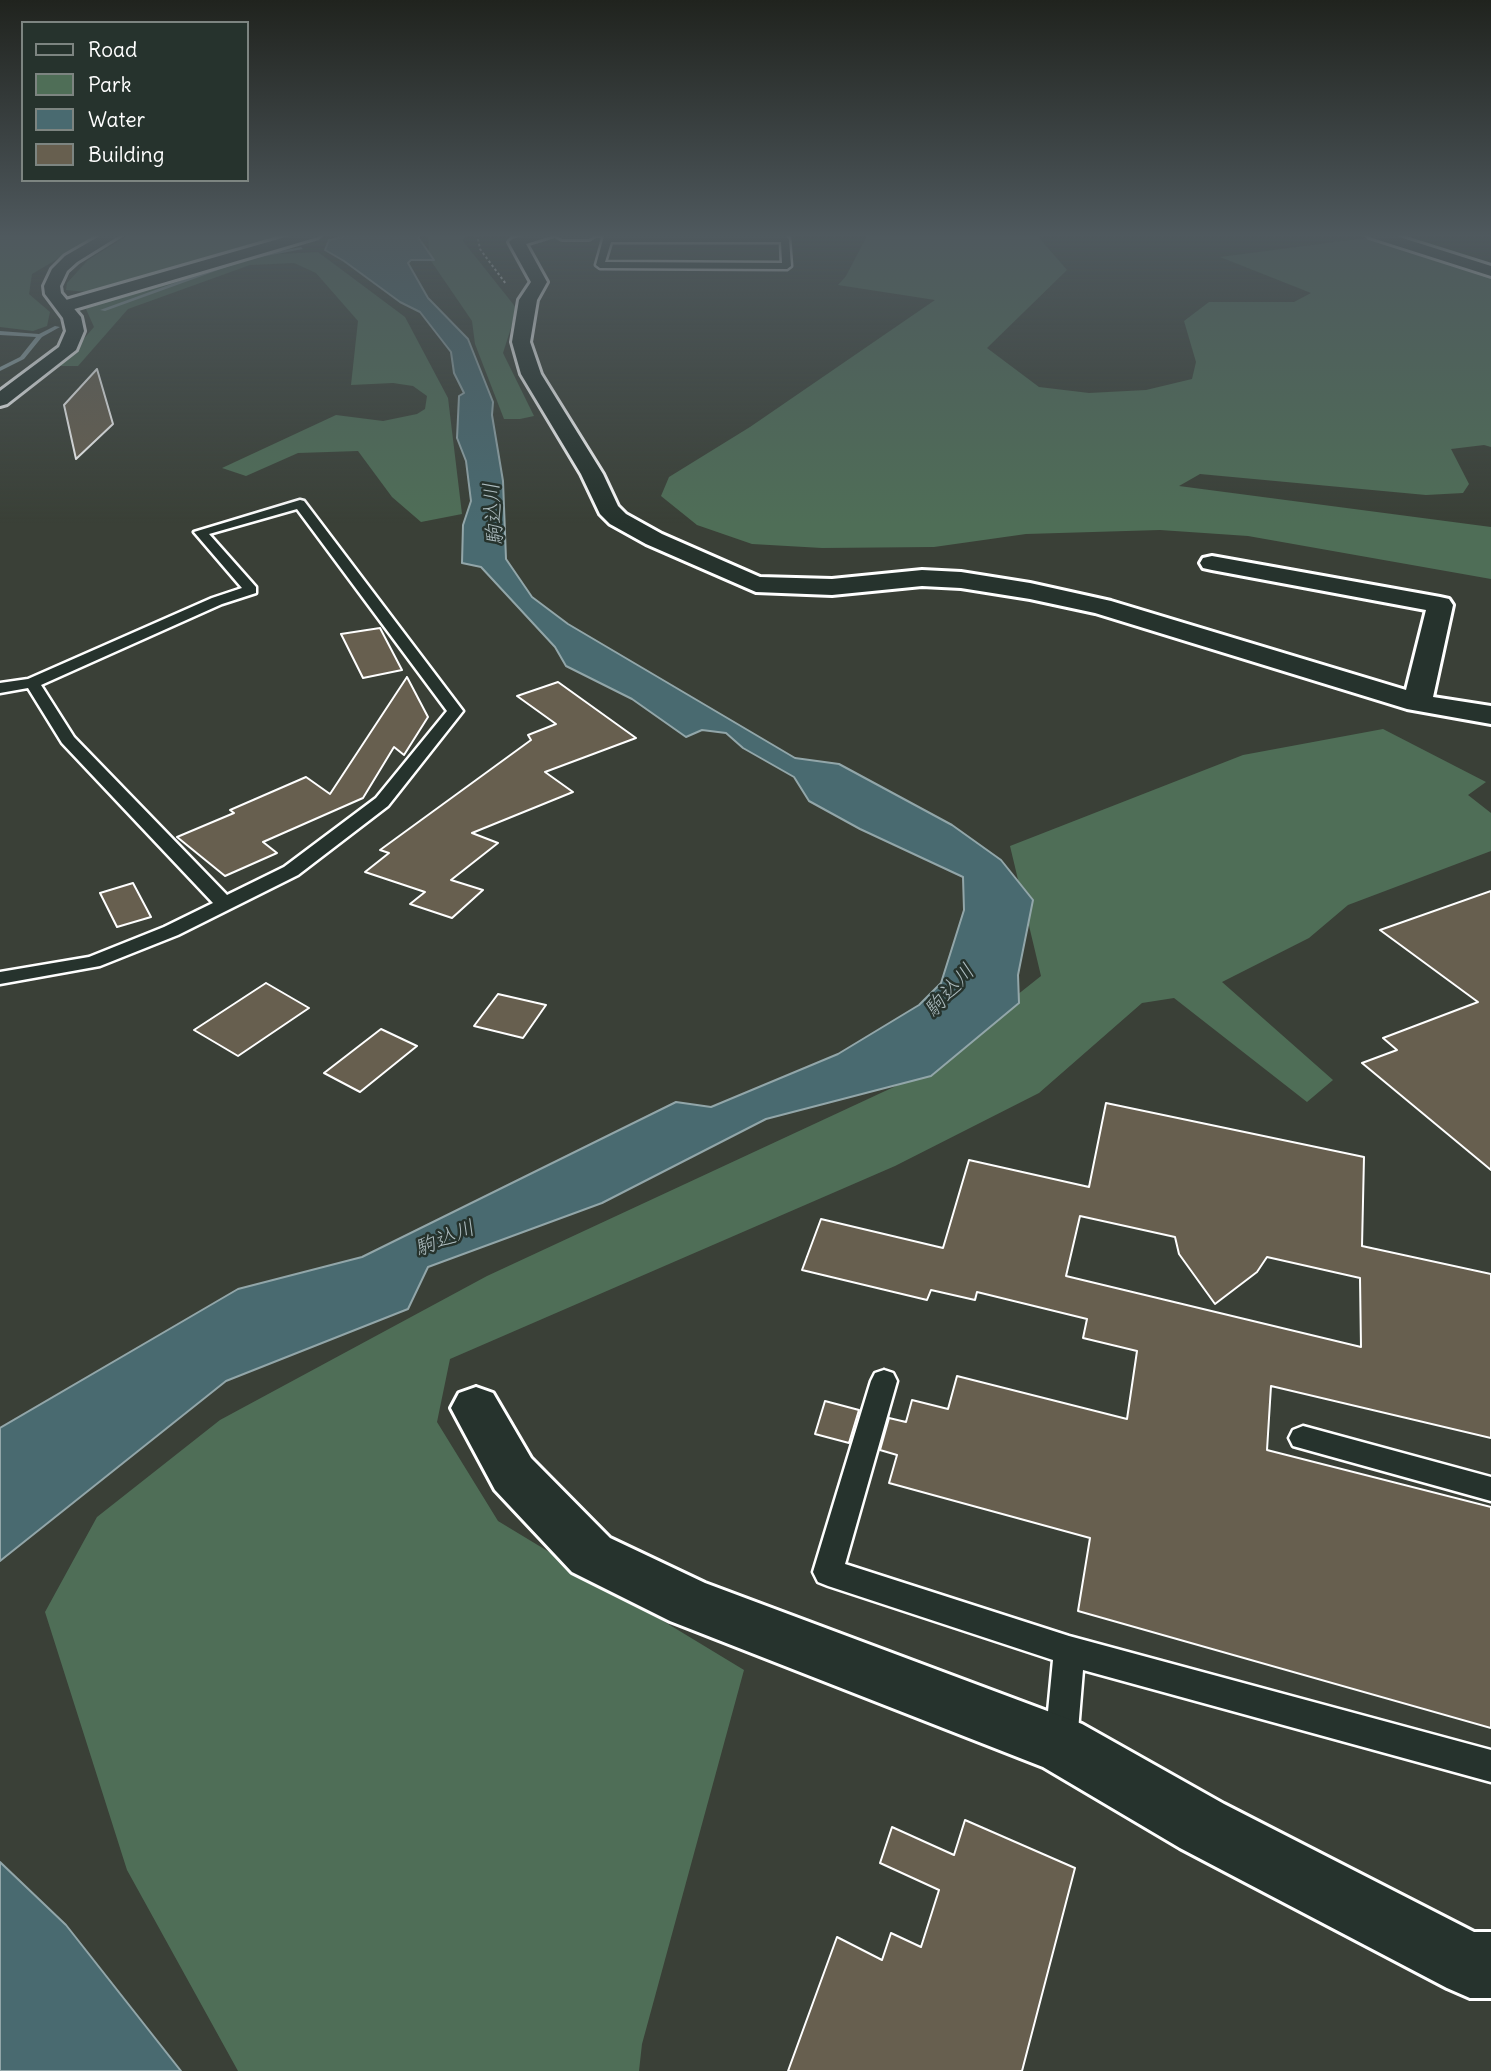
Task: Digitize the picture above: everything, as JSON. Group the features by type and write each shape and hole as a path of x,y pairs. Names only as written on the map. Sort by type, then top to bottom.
{"street":[{"path":"0,400 66,349 75,331"},
{"path":"523,331 521,342 531,374 592,474 608,509 618,519 654,539 757,584 832,587 922,578 961,580 1030,591 1102,607 1417,703 1491,715"},
{"path":"1212,563 1440,605 1417,703"},
{"path":"476,1408 513,1474 591,1555 689,1603 1061,1745 1202,1826 1470,1965 1491,1965"}],"lane":[{"path":"0,688 32,683 217,601 251,590 200,532 300,504 455,711 382,802 291,871 171,931 93,962 0,978"},
{"path":"32,683 68,740 225,904"},
{"path":"884,1381 828,1572 1069,1651 1491,1766"},
{"path":"1303,1438 1491,1489"},
{"path":"1061,1745 1069,1651"}],"green space":[{"path":"91,331 109,331 78,366 60,366"},
{"path":"357,331 412,331 448,398 462,514 421,522 392,497 358,451 298,453 246,476 222,468 336,415 383,421 417,414 425,409 427,396 413,386 393,383 351,385"},
{"path":"473,331 510,331 503,353 534,416 504,419 475,344"},
{"path":"890,331 1005,331 987,348 1039,387 1089,393 1146,390 1192,379 1196,362 1187,331 1491,331 1491,447 1484,445 1451,449 1469,484 1463,493 1426,495 1200,474 1179,486 1491,527 1491,579 1248,536 1160,530 1026,534 934,547 822,548 752,544 697,525 661,496 669,477 750,427"},
{"path":"1383,729 1486,782 1468,795 1491,813 1491,851 1348,905 1309,938 1222,982 1333,1080 1307,1102 1174,998 1142,1003 1039,1093 895,1166 450,1359 437,1422 498,1521 744,1670 642,2044 639,2071 238,2071 127,1870 45,1612 97,1517 220,1420 487,1276 911,1079 1041,976 1010,846 1243,755"}],"water":[{"name":"駒込川","path":"434,331 460,331 468,339 493,402 492,415 503,481 506,559 532,597 568,624 795,758 839,764 952,825 1001,860 1033,900 1018,975 1019,1003 931,1076 766,1119 602,1203 428,1267 408,1309 226,1381 0,1561 0,1428 238,1289 362,1257 676,1102 711,1107 838,1054 919,1005 941,983 964,910 963,877 860,829 809,801 794,777 743,748 726,733 702,730 686,737 632,699 566,666 555,647 481,567 462,563 463,525 471,501 466,461 457,438 459,396 464,393 454,373 451,352"},
{"path":"0,1862 66,1925 181,2071 0,2071"}],"building":[{"path":"97,369 113,424 76,459 64,405"},
{"path":"380,628 402,670 363,678 341,634"},
{"path":"407,677 428,717 404,755 394,747 363,798 263,842 277,853 225,876 177,837 234,813 230,810 306,777 330,794"},
{"path":"558,682 636,738 545,772 573,792 472,833 498,843 451,880 483,890 452,918 410,904 425,892 365,872 389,853 380,850 531,740 528,735 556,724 517,696"},
{"path":"133,883 151,917 117,927 100,893"},
{"path":"1491,891 1491,1170 1362,1063 1397,1050 1383,1038 1478,1002 1380,930"},
{"path":"266,983 309,1008 238,1056 194,1030"},
{"path":"498,994 546,1005 523,1038 474,1026"},
{"path":"381,1029 417,1046 360,1092 324,1073"},
{"path":"1106,1103 1364,1157 1362,1246 1491,1274 1491,1438 1271,1386 1267,1450 1491,1507 1491,1728 1078,1611 1090,1538 889,1483 897,1455 880,1450 889,1418 906,1422 912,1400 948,1409 957,1376 1127,1419 1137,1351 1083,1338 1087,1319 977,1292 975,1300 931,1290 927,1300 802,1270 821,1219 943,1248 969,1160 1089,1187","holes":["1080,1216 1175,1237 1179,1254 1215,1304 1257,1272 1267,1257 1360,1278 1361,1347 1066,1276"]},
{"path":"825,1401 859,1410 849,1443 815,1434"},
{"path":"965,1820 1075,1868 1022,2071 788,2071 837,1937 882,1960 891,1933 921,1947 939,1890 880,1863 892,1827 954,1855"}],"waterway":[{"path":"40,336 50,331"},
{"path":"0,333 40,336"},
{"path":"0,369 22,358 40,336"}]}
